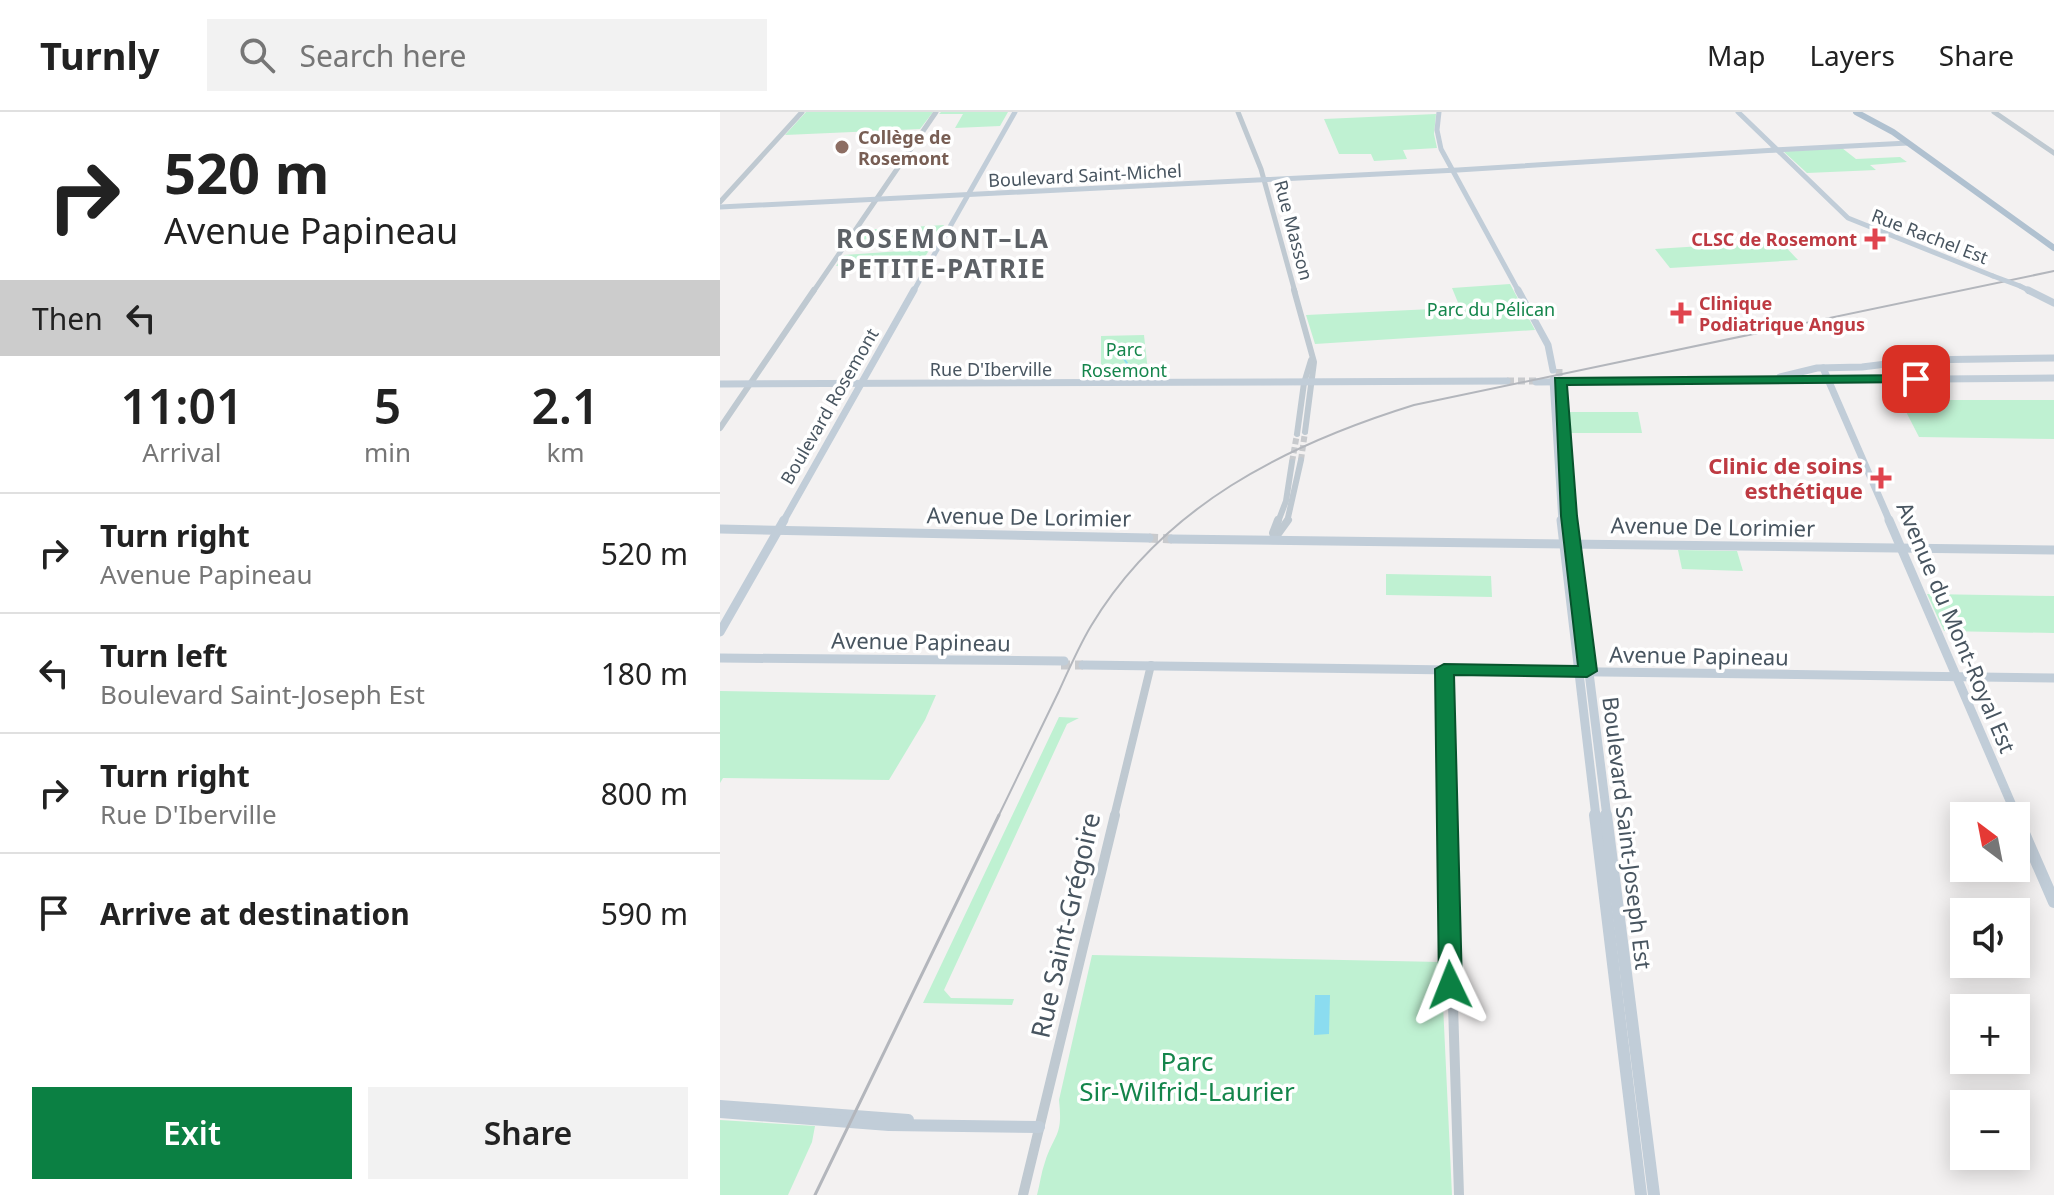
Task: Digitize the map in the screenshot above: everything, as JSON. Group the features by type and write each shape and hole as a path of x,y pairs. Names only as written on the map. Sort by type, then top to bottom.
{"main road":[{"name":"Boulevard Rosemont","path":"720,632 1012,112"},
{"name":"Boulevard Saint-Joseph Est","path":"1442,112 1442,138 1542,333 1556,377 1567,542 1654,1195"},
{"name":"Rue Rachel Est","path":"1738,112 1848,218 2020,286 2054,303"},
{"path":"1856,112 1908,143 2054,248"},
{"name":"Boulevard Saint-Michel","path":"720,204 1264,180 1908,143"},
{"path":"1749,380 1823,368 1919,360 2054,358"},
{"name":"Avenue du Mont-Royal Est","path":"1823,368 2054,902"},
{"path":"1539,381 1556,377 1749,380 2054,378"},
{"name":"Rue D'Iberville","path":"720,384 1505,382"},
{"name":"Avenue De Lorimier","path":"720,529 1151,537"},
{"name":"Avenue De Lorimier","path":"1172,537 2054,550"},
{"name":"Avenue Papineau","path":"720,658 1062,663"},
{"name":"Avenue Papineau","path":"1084,664 2054,678"},
{"name":"Boulevard Saint-Joseph Est","path":"1583,671 1641,1195"},
{"path":"720,1109 889,1125 1039,1127"}],"street":[{"path":"720,204 802,112"},
{"path":"720,428 936,112"},
{"name":"Rue Masson","path":"1238,112 1264,180 1312,359 1301,433"},
{"path":"1994,112 2054,153"},
{"path":"1275,538 1273,533 1297,461"},
{"name":"Rue Saint-Grégoire","path":"1023,1195 1151,665"},
{"path":"1444,669 1449,956 1459,1195"}],"green space":[{"path":"806,112 933,112 920,129 785,135"},
{"path":"1008,112 1000,126 955,128 963,114 939,114"},
{"path":"1436,114 1434,134 1437,148 1403,150 1407,159 1374,161 1371,154 1339,154 1324,119"},
{"path":"1842,148 1856,159 1900,157 1907,162 1870,165 1876,170 1807,173 1783,151"},
{"path":"944,225 937,236 852,240 860,230"},
{"path":"1780,241 1798,260 1670,268 1655,249"},
{"path":"930,249 922,261 836,266 844,255"},
{"name":"Parc du Pélican","path":"1510,284 1535,330 1315,344 1306,315 1453,308 1459,305 1452,288"},
{"name":"Parc Rosemont","path":"1144,335 1149,381 1101,382 1101,336"},
{"path":"1900,400 2054,400 2054,439 1919,437"},
{"path":"1566,412 1638,412 1642,433 1568,433"},
{"path":"1678,550 1737,551 1743,571 1682,569"},
{"path":"1386,574 1491,576 1492,597 1386,595"},
{"path":"1927,594 2054,596 2054,633 1944,631"},
{"path":"720,691 936,695 925,720 889,780 723,778 720,783"},
{"path":"1059,717 1079,718 1067,724 944,990 951,998 1014,999 1012,1005 923,1003"},
{"name":"Parc Sir-Wilfrid-Laurier","path":"1092,955 1441,962 1452,1195 1037,1195 1059,1128 1059,1100"},
{"path":"720,1120 815,1126 812,1142 788,1195 720,1195"}],"water":[{"path":"1315,995 1330,995 1329,1034 1314,1035"}],"waterway":[{"path":"1106,378 1114,371 1124,370 1127,363 1121,355 1128,355"}],"tunnel":[{"path":"1559,369 1559,380"},
{"path":"1507,381 1539,381"},
{"path":"1301,460 1305,432"},
{"path":"1292,462 1297,434"},
{"path":"1149,538 1172,539"},
{"path":"1061,665 1083,665"}],"railway":[{"path":"998,817 1082,642 1120,584 1154,546 1191,514 1274,461 1366,421 1414,405 2054,271"},
{"path":"815,1195 999,815"}],"place":[{"name":"Collège de Rosemont","path":"842,147"},
{"name":"CLSC de Rosemont","path":"1875,239"},
{"name":"Clinique Podiatrique Angus","path":"1681,313"},
{"name":"Clinic de soins esthétique","path":"1881,478"}],"district":[{"name":"ROSEMONT–LA PETITE-PATRIE","path":"943,253"}],"route":[{"path":"1450,985 1444,669 1587,671 1569,516 1560,381 1916,379"}]}
